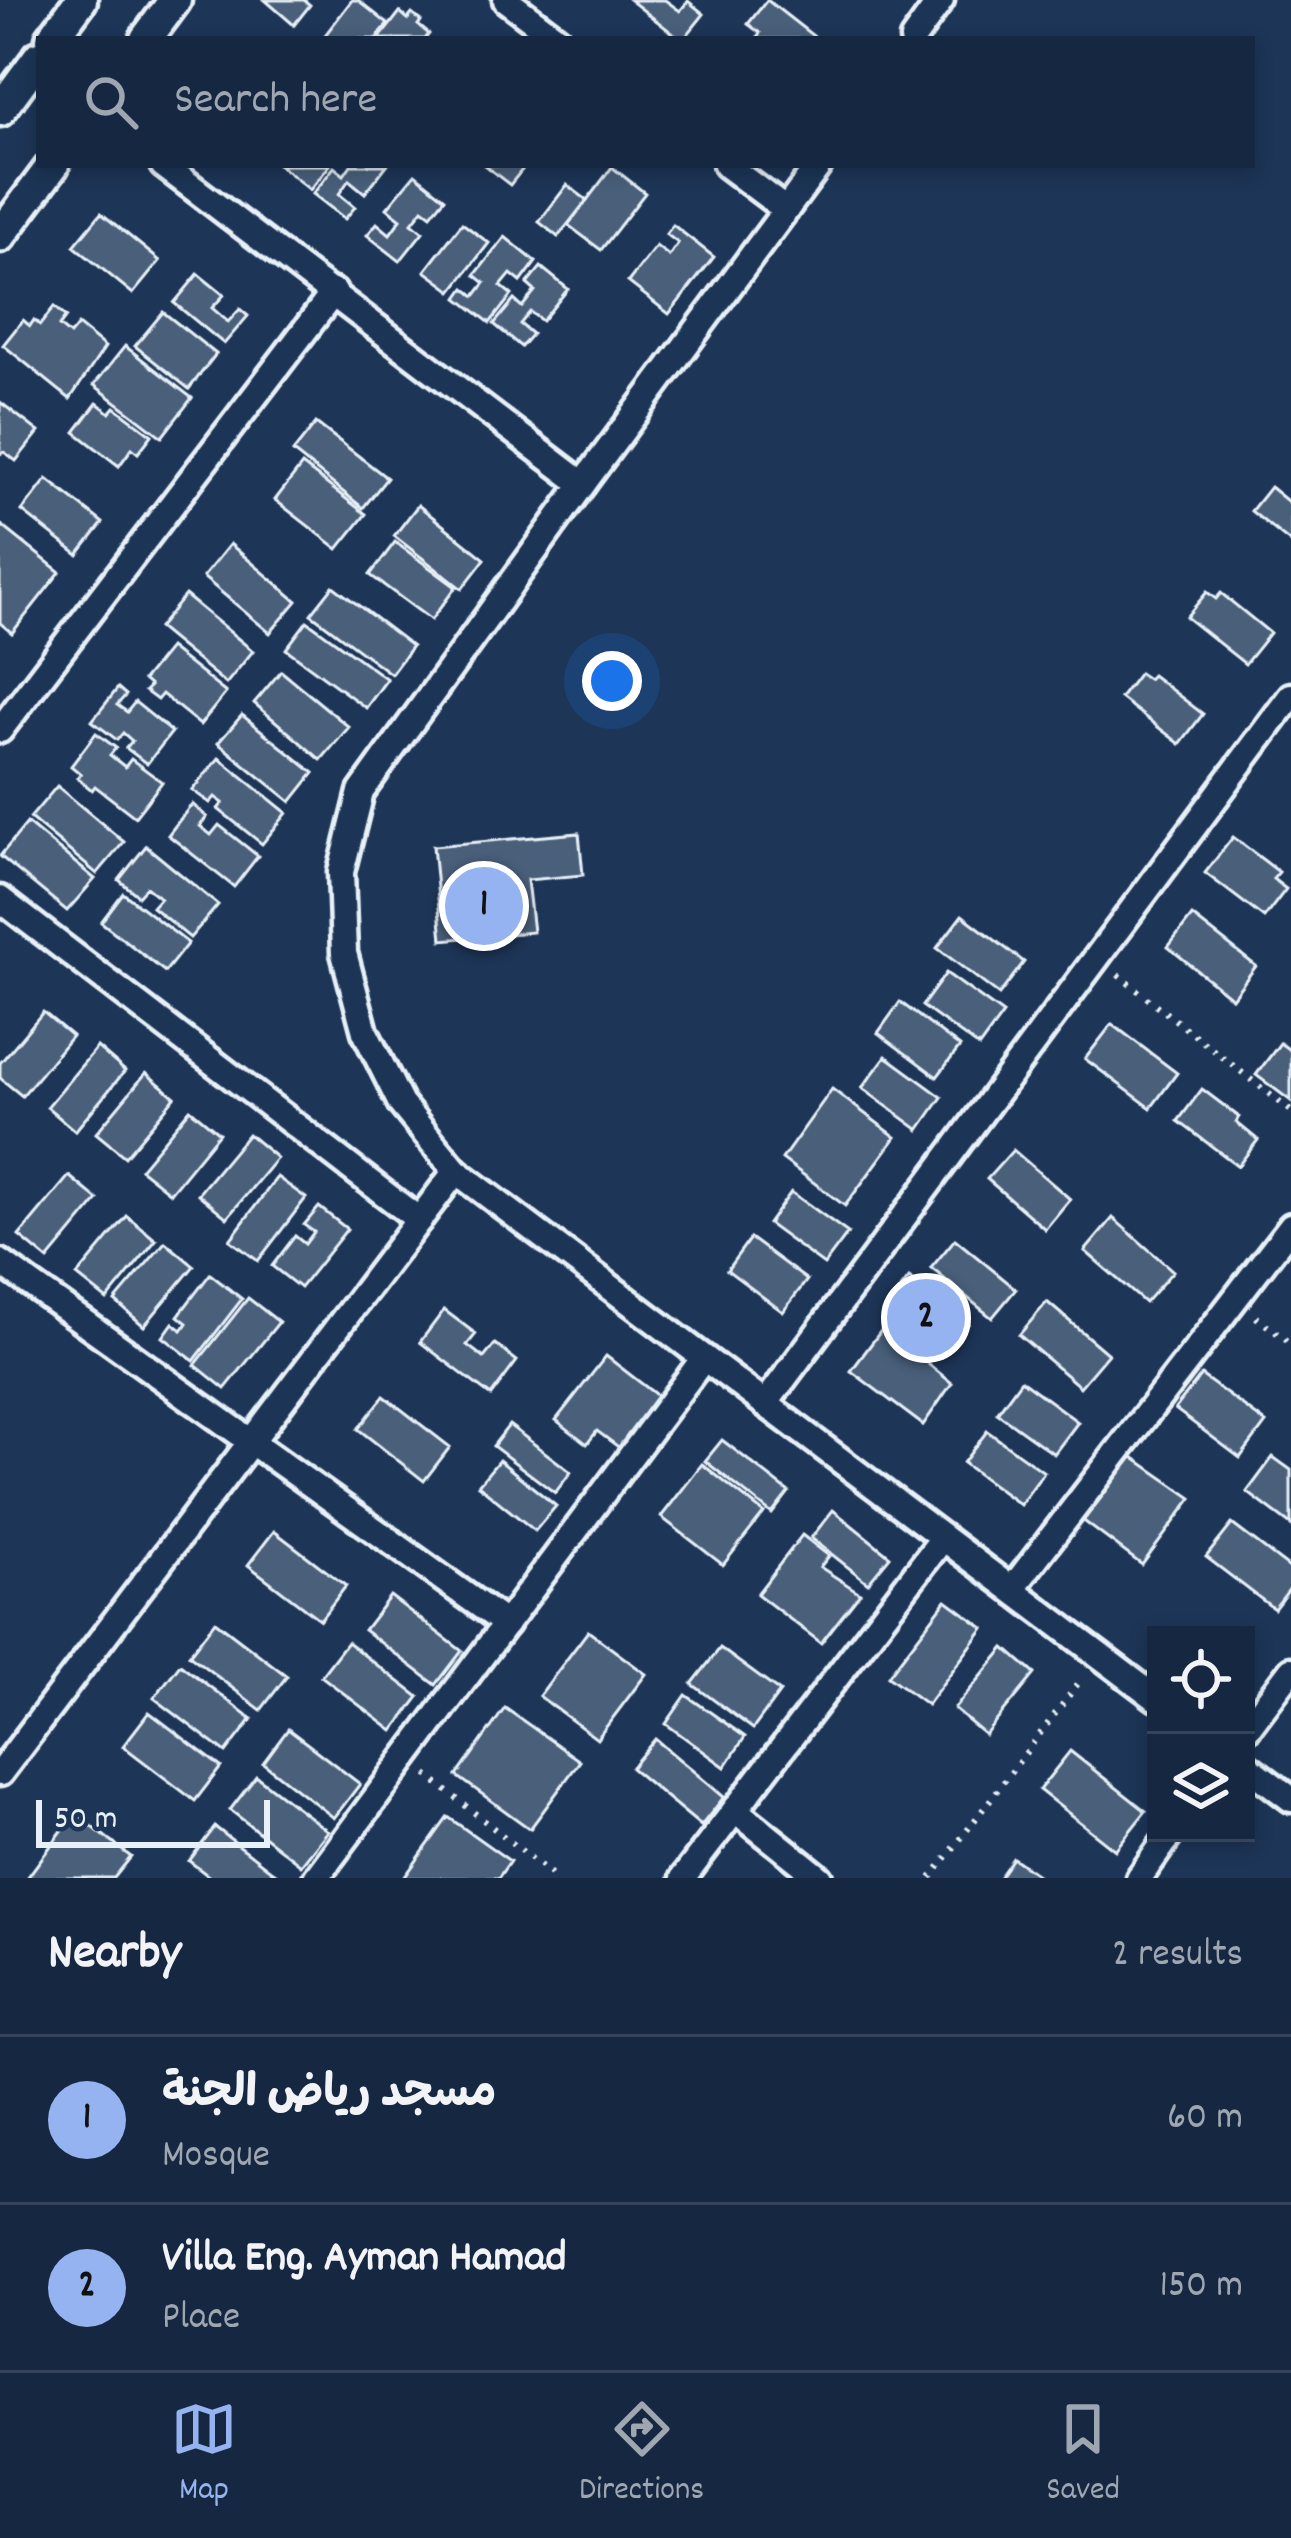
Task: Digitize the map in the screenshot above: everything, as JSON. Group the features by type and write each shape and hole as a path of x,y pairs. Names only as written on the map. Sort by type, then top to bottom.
{"street":[{"path":"54,36 81,0"},
{"path":"148,36 175,0"},
{"path":"915,36 941,0"},
{"path":"517,3 555,36"},
{"path":"0,110 36,61"},
{"path":"0,236 51,168"},
{"path":"167,168 583,484"},
{"path":"730,168 786,210"},
{"path":"817,168 362,792 340,872 344,953 364,1032 401,1104 456,1171 1147,1691"},
{"path":"0,730 334,292"},
{"path":"765,1403 1291,696"},
{"path":"0,899 419,1220"},
{"path":"0,1773 456,1171"},
{"path":"1012,1589 1291,1226"},
{"path":"0,1262 506,1624"},
{"path":"316,1878 704,1358"},
{"path":"683,1878 943,1538"},
{"path":"1255,1718 1291,1670"},
{"path":"1255,1772 1291,1799"},
{"path":"735,1810 820,1878"},
{"path":"1139,1878 1165,1842"}],"path":[{"path":"1096,958 1291,1111"},
{"path":"1234,1300 1291,1344"},
{"path":"931,1878 1100,1655"},
{"path":"405,1758 556,1878"}],"building":[{"path":"265,0 304,0 310,5 294,25"},
{"path":"352,0 388,24 378,36 324,36"},
{"path":"630,0 665,0 680,11 688,1 704,14 686,36 676,36"},
{"path":"767,0 813,36 758,36 748,24"},
{"path":"400,12 408,19 412,14 429,34 427,36 381,36"},
{"path":"283,168 328,168 310,190"},
{"path":"333,168 344,175 349,168 385,168 365,193 349,180 339,194 355,207 345,219 313,194"},
{"path":"488,168 524,168 510,185"},
{"path":"611,168 645,193 601,250 568,225"},
{"path":"415,174 445,198 431,215 423,209 412,223 423,232 400,261 367,235 377,223 390,234 401,219 387,208"},
{"path":"567,185 587,200 558,237 539,222"},
{"path":"101,213 160,261 133,294 74,246"},
{"path":"462,223 489,243 452,291 425,271"},
{"path":"673,225 714,257 669,314 628,282 656,246 669,256 678,243 666,234"},
{"path":"505,237 536,262 521,282 511,274 501,286 512,295 490,323 458,298 465,288 475,296 485,283 475,275"},
{"path":"541,267 568,289 542,321 530,312 520,324 532,334 521,347 494,324 514,300 522,307 535,291 527,284"},
{"path":"198,274 224,295 212,308 228,322 240,309 248,316 224,344 174,303"},
{"path":"54,307 66,317 59,326 70,335 78,325 105,347 70,399 3,345 23,320 30,326 34,320 40,325"},
{"path":"163,312 216,354 189,389 135,346"},
{"path":"125,346 192,398 162,437 94,385"},
{"path":"0,402 39,432 16,461 0,454"},
{"path":"97,403 110,413 115,407 152,435 138,453 132,448 119,466 75,432"},
{"path":"316,423 387,478 363,508 293,452"},
{"path":"302,465 366,514 338,549 275,500"},
{"path":"47,479 103,523 78,555 22,511"},
{"path":"1270,487 1291,504 1291,543 1251,511"},
{"path":"418,505 485,559 462,589 394,536"},
{"path":"0,524 60,572 12,633 0,623"},
{"path":"395,542 456,587 431,620 370,575"},
{"path":"230,544 297,601 270,633 203,577"},
{"path":"333,586 412,646 391,674 311,614"},
{"path":"1207,592 1216,599 1221,593 1270,633 1245,664 1186,617"},
{"path":"185,595 253,651 226,684 158,628"},
{"path":"307,621 387,679 366,708 286,649"},
{"path":"169,648 226,693 200,725 162,694 157,700 145,691 150,686 143,680"},
{"path":"281,671 349,727 321,760 254,703"},
{"path":"1139,673 1148,679 1152,675 1203,714 1180,744 1120,698"},
{"path":"118,688 126,695 117,705 127,712 135,702 172,732 147,764 126,748 132,741 123,733 117,740 92,721"},
{"path":"242,715 314,773 291,802 218,743"},
{"path":"96,733 116,748 110,755 125,767 131,759 162,782 135,817 95,786 92,790 71,766"},
{"path":"219,758 287,813 262,844 218,809 223,803 215,797 210,803 192,790"},
{"path":"57,786 124,842 97,874 30,818"},
{"path":"192,804 207,817 200,826 211,835 219,825 258,856 234,887 168,835"},
{"path":"27,823 95,879 67,911 0,856"},
{"path":"579,833 583,875 527,880 533,932 442,940 433,846"},
{"path":"1233,837 1279,872 1273,879 1286,889 1264,918 1205,873"},
{"path":"146,846 218,905 190,938 152,907 160,898 146,887 138,896 119,880"},
{"path":"123,893 188,943 165,972 101,922"},
{"path":"962,915 1024,962 999,995 937,948"},
{"path":"1192,916 1256,966 1232,998 1168,947"},
{"path":"946,973 1003,1014 979,1047 922,1006"},
{"path":"900,1002 960,1047 937,1077 878,1033"},
{"path":"43,1012 72,1036 22,1096 0,1078 0,1063"},
{"path":"1112,1024 1177,1073 1151,1108 1085,1059"},
{"path":"1280,1043 1291,1051 1291,1101 1256,1075"},
{"path":"97,1047 125,1071 75,1131 47,1107"},
{"path":"886,1056 942,1097 919,1130 862,1088"},
{"path":"146,1073 175,1097 125,1157 96,1133"},
{"path":"832,1089 896,1137 845,1206 782,1159"},
{"path":"1202,1089 1239,1117 1236,1122 1258,1140 1238,1166 1178,1121"},
{"path":"190,1109 219,1133 170,1193 140,1169"},
{"path":"248,1134 277,1158 227,1218 198,1194"},
{"path":"1013,1150 1070,1199 1045,1229 987,1179"},
{"path":"69,1176 98,1200 48,1260 19,1236"},
{"path":"277,1177 306,1198 258,1261 230,1240"},
{"path":"791,1192 848,1233 824,1265 768,1224"},
{"path":"319,1207 347,1229 300,1288 272,1266 295,1236 305,1244 314,1232 304,1225"},
{"path":"127,1216 156,1240 107,1300 77,1276"},
{"path":"1113,1218 1173,1271 1145,1303 1085,1251"},
{"path":"750,1238 807,1280 783,1312 727,1270"},
{"path":"955,1239 1016,1289 992,1318 931,1268"},
{"path":"165,1242 194,1266 144,1326 115,1301"},
{"path":"210,1274 242,1299 194,1361 163,1337 173,1323 182,1330 187,1323 178,1316"},
{"path":"909,1278 968,1324 948,1351 939,1345 934,1352 883,1312"},
{"path":"248,1298 279,1322 225,1389 195,1365"},
{"path":"1047,1302 1108,1354 1080,1387 1019,1335"},
{"path":"444,1310 476,1334 467,1345 484,1358 495,1344 517,1361 491,1396 420,1342"},
{"path":"883,1328 952,1383 923,1425 851,1371"},
{"path":"606,1356 668,1404 629,1455 597,1431 587,1444 556,1420"},
{"path":"1201,1375 1266,1423 1240,1458 1175,1409"},
{"path":"1021,1380 1078,1422 1054,1454 997,1413"},
{"path":"384,1396 450,1447 424,1481 358,1429"},
{"path":"509,1425 571,1472 555,1493 493,1446"},
{"path":"987,1431 1044,1472 1020,1505 963,1463"},
{"path":"722,1440 789,1492 772,1514 705,1461"},
{"path":"1130,1455 1192,1498 1142,1565 1081,1519"},
{"path":"1273,1457 1291,1470 1291,1525 1247,1492"},
{"path":"499,1460 556,1506 535,1531 478,1485"},
{"path":"702,1464 764,1513 723,1565 661,1517"},
{"path":"833,1510 890,1556 868,1583 811,1538"},
{"path":"1232,1524 1291,1569 1291,1587 1274,1609 1206,1557"},
{"path":"274,1531 346,1586 320,1620 248,1565"},
{"path":"802,1535 829,1556 820,1567 860,1593 821,1643 757,1594"},
{"path":"390,1596 462,1651 436,1685 364,1630"},
{"path":"946,1600 984,1628 927,1705 888,1676"},
{"path":"215,1621 287,1676 261,1710 189,1655"},
{"path":"588,1631 646,1674 597,1739 539,1696"},
{"path":"347,1642 419,1697 393,1731 321,1676"},
{"path":"720,1648 780,1692 753,1729 692,1684"},
{"path":"1005,1648 1035,1674 985,1735 954,1709"},
{"path":"180,1664 252,1719 226,1753 154,1698"},
{"path":"686,1695 745,1737 725,1767 666,1724"},
{"path":"505,1708 580,1761 530,1829 457,1776"},
{"path":"149,1712 221,1767 195,1801 123,1746"},
{"path":"288,1729 360,1784 334,1818 263,1763"},
{"path":"655,1739 724,1797 701,1826 631,1768"},
{"path":"1070,1751 1146,1811 1115,1850 1039,1790"},
{"path":"256,1776 328,1831 301,1865 230,1810"},
{"path":"75,1813 131,1857 114,1878 27,1878"},
{"path":"448,1817 510,1861 498,1878 404,1878"},
{"path":"215,1827 281,1878 211,1878 189,1861"},
{"path":"1013,1858 1042,1878 999,1878"}],"place":[{"name":"مسجد رياض الجنة","path":"484,906"},
{"name":"Villa Eng. Ayman Hamad","path":"926,1318"}]}
